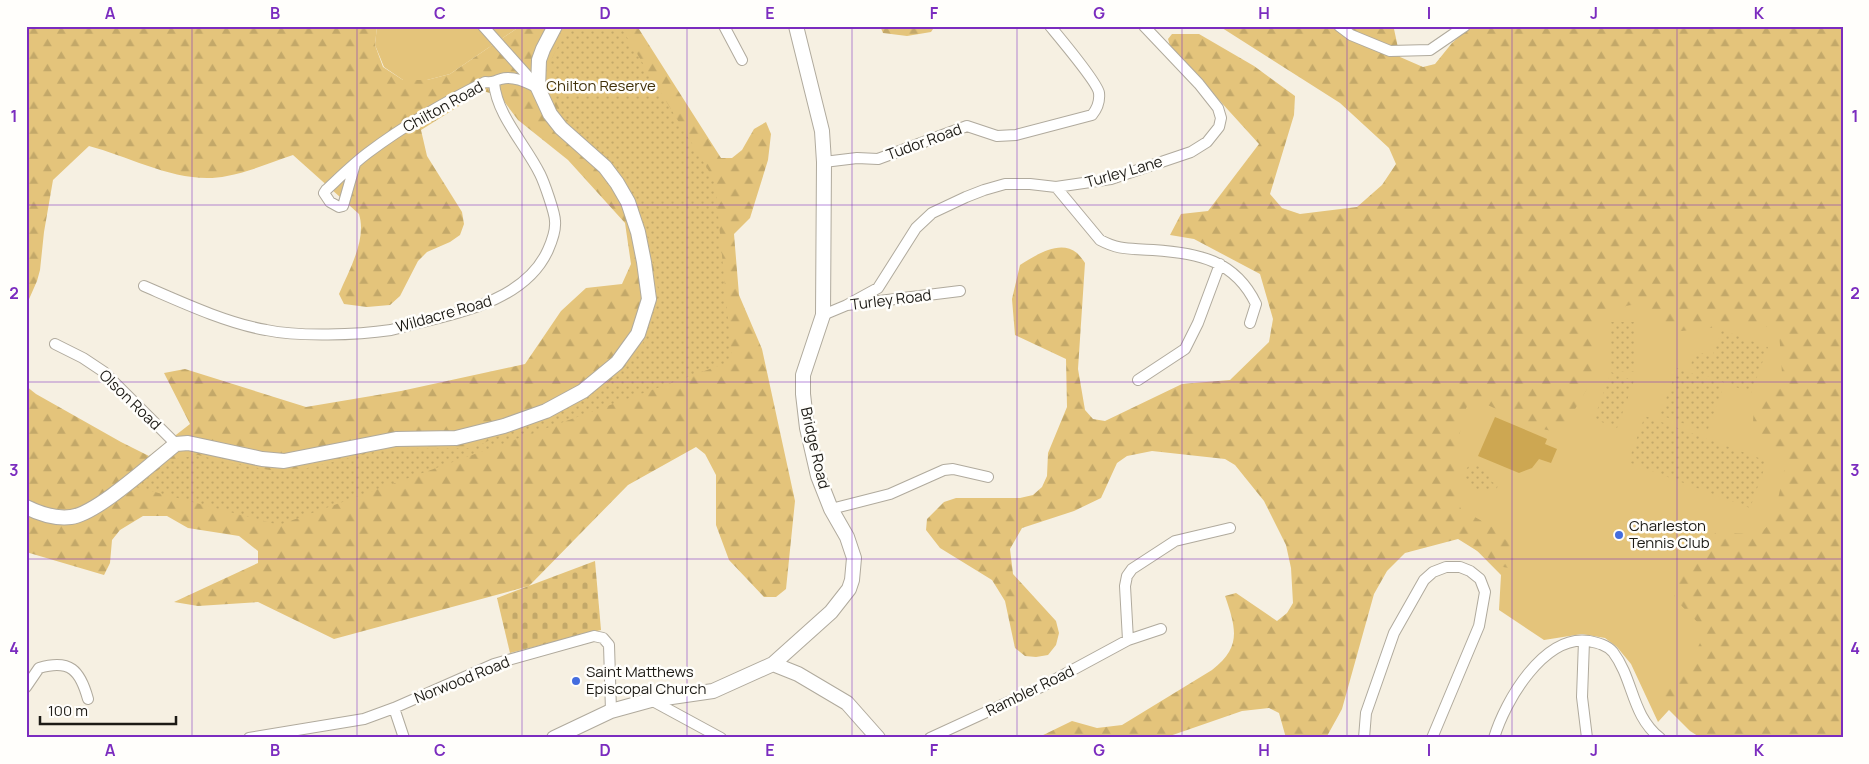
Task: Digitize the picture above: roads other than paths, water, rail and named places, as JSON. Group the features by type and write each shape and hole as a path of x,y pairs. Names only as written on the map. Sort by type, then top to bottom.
{"street":[{"path":"26,507 52,517 72,517 94,509 176,444 188,443 262,459 284,461 396,439 456,438 504,426 546,410 583,392 617,364 638,334 649,299 638,232 628,202 618,183 605,167 561,128 550,114 538,88 483,26"},
{"path":"538,88 539,60 555,26"},
{"path":"724,26 742,60"},
{"name":"Bridge Road","path":"554,738 611,711 651,700 713,691 773,664 831,612 849,589 852,580 854,558 847,537 831,510 818,476 807,428 803,394 803,375 823,315 824,162 822,131 796,26"},
{"name":"Tudor Road","path":"824,162 857,158 878,159 967,126 997,136 1016,135 1092,115 1098,108 1099,92 1078,60 1050,26"},
{"name":"Turley Lane","path":"847,305 878,288 916,228 932,213 984,190 1005,184 1056,187 1111,179 1190,152 1207,142 1219,127 1221,118 1218,108 1144,26"},
{"path":"1339,26 1351,34 1390,51 1430,50 1465,26"},
{"name":"Chilton Road","path":"355,164 368,152 410,123 485,82 494,83 502,78 522,80 538,88"},
{"name":"Wildacre Road","path":"144,286 197,308 266,330 306,334 391,330 494,300 526,280 542,263 553,240 556,220 540,174 495,96 494,83"},
{"path":"1056,187 1100,240 1110,246 1121,249 1175,252 1203,258 1228,268 1250,291 1256,304 1250,323"},
{"path":"1138,380 1185,348 1201,316 1220,264"},
{"name":"Turley Road","path":"823,315 847,305 960,292"},
{"name":"Olson Road","path":"55,344 83,358 104,372 176,444"},
{"path":"831,510 890,494 944,470 953,469 988,477"},
{"path":"1128,640 1124,586 1127,576 1132,569 1175,540 1230,528"},
{"path":"1364,738 1366,713 1394,633 1424,580 1433,572 1446,567 1460,567 1470,571 1480,579 1485,592 1483,610 1480,626 1432,738"},
{"name":"Rambler Road","path":"930,738 1041,687 1128,640 1161,629"},
{"name":"Norwood Road","path":"249,738 364,720 494,664 594,636 602,638 609,645 611,711"},
{"path":"1494,738 1506,706 1524,680 1553,651 1571,641 1599,643 1611,650 1624,668 1637,710 1651,730 1660,738"},
{"path":"1584,641 1582,697 1587,738"},
{"path":"26,687 39,668 52,664 65,666 76,671 84,683 88,700"},
{"path":"773,664 798,674 846,703 878,738"},
{"path":"651,700 721,738"},
{"path":"394,708 404,738"}],"place":[{"name":"Charleston Tennis Club","path":"1619,535"},
{"name":"Saint Matthews Episcopal Church","path":"576,681"}],"park label":[{"name":"Chilton Reserve","path":"601,86"}]}
